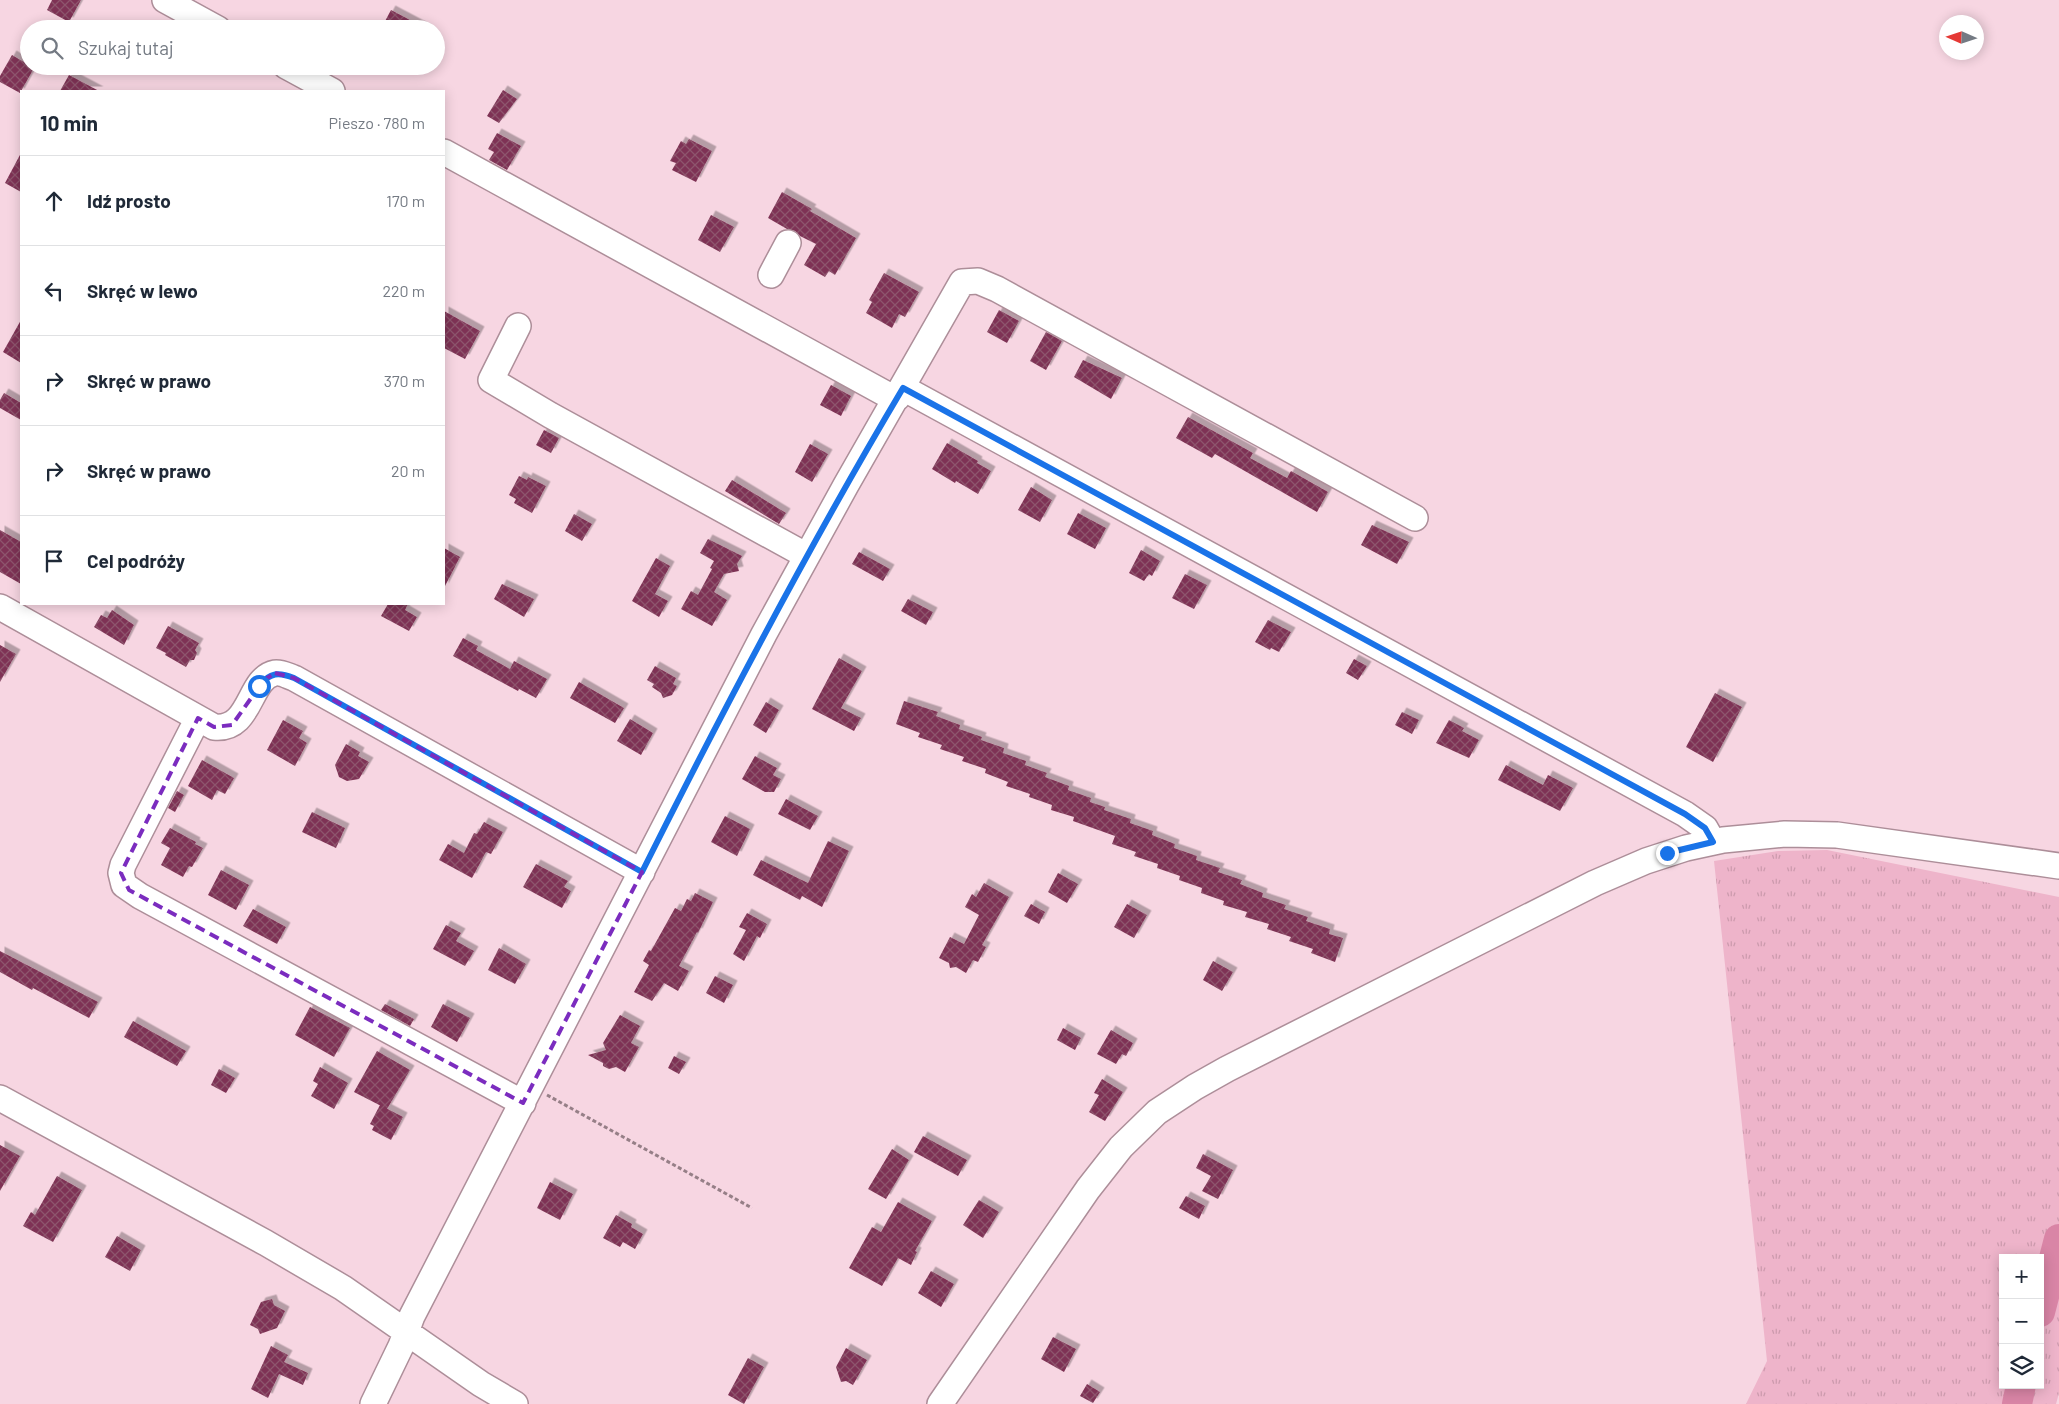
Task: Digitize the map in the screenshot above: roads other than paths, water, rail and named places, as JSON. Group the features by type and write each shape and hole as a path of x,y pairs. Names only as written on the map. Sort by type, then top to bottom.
{"street":[{"path":"165,0 202,20"},
{"path":"303,75 330,90"},
{"path":"445,153 886,394 900,393 1685,814 1705,828 1713,842"},
{"path":"771,275 788,243"},
{"path":"373,1404 406,1331 701,755 807,556 962,282 978,282 1010,296 1414,518"},
{"path":"518,326 491,380 550,415 807,556"},
{"path":"0,607 214,726 226,727 232,724 237,720 264,680 275,673 286,675 642,872"},
{"path":"198,718 123,866 124,885 140,896 527,1095"},
{"path":"940,1404 1102,1169 1138,1129 1163,1108 1227,1069 1595,883 1667,853 1713,842 1765,835 1821,833 2059,866"},
{"path":"0,1098 274,1248 356,1296 481,1384 515,1404"}],"waterway":[{"path":"2043,1299 2059,1239"},
{"path":"2017,1404 2020,1389"}]}
